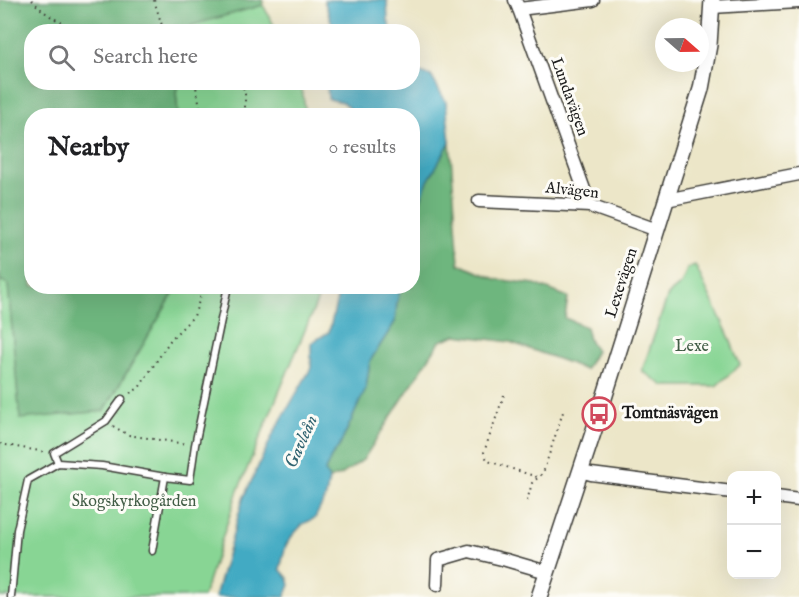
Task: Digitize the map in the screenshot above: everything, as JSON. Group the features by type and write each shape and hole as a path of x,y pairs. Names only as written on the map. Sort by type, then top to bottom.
{"street":[{"path":"517,4 593,0"},
{"path":"712,4 799,2"},
{"name":"Lundavägen","path":"517,4 590,206"},
{"name":"Lexevägen","path":"539,597 701,89 709,45 712,4"},
{"path":"666,200 799,174"},
{"name":"Alvägen","path":"479,201 590,206 657,230"},
{"path":"579,471 727,491"},
{"path":"781,498 799,500"},
{"path":"437,585 438,560 469,551 547,572"}],"lane":[{"path":"11,597 17,530 28,480 58,463 102,466 190,480 226,294"},
{"path":"58,463 54,453 106,421 122,399"},
{"path":"152,551 165,477"}],"path":[{"path":"32,0 48,15 65,24"},
{"path":"154,0 162,24"},
{"path":"197,90 200,108"},
{"path":"244,90 245,108"},
{"path":"122,399 139,388 171,339 194,316 201,294"},
{"path":"504,394 484,456 488,461 537,477"},
{"path":"527,501 532,483 543,473 564,409"},
{"path":"106,421 128,435 195,446"},
{"path":"0,444 54,453"}],"green space":[{"path":"0,0 263,0 263,5 196,24 24,24 24,90 176,90 177,108 24,108 24,294 173,294 104,411 20,419 8,284 0,280"},
{"path":"263,5 273,24 195,24"},
{"path":"176,90 302,90 305,108 177,108"},
{"path":"450,142 459,264 495,279 535,284 568,297 565,318 586,327 589,340 596,351 585,370 510,342 456,335 440,341 363,460 341,475 329,479 325,471 340,445 366,388 370,361 395,322 399,294 420,294 420,201 427,183"},
{"name":"Lexe","path":"695,265 740,365 716,386 664,386 642,371 668,295 681,284 687,269"},
{"name":"Skogskyrkogården","path":"0,280 8,283 20,418 104,411 173,294 320,294 237,493 203,597 0,597"}],"water":[{"path":"324,0 387,0 389,24 332,24"},
{"path":"420,72 431,76 446,102 450,142 427,183 420,201 420,108 349,108 342,102 328,99 327,90 420,90"},
{"name":"Gavleån","path":"338,294 399,294 395,322 370,361 366,388 340,445 325,471 329,479 326,496 315,518 303,524 286,545 280,569 288,578 290,585 285,597 215,597 243,499 273,434 311,368 311,343 329,332"}],"place":[{"name":"Tomtnäsvägen","path":"599,414"}]}
